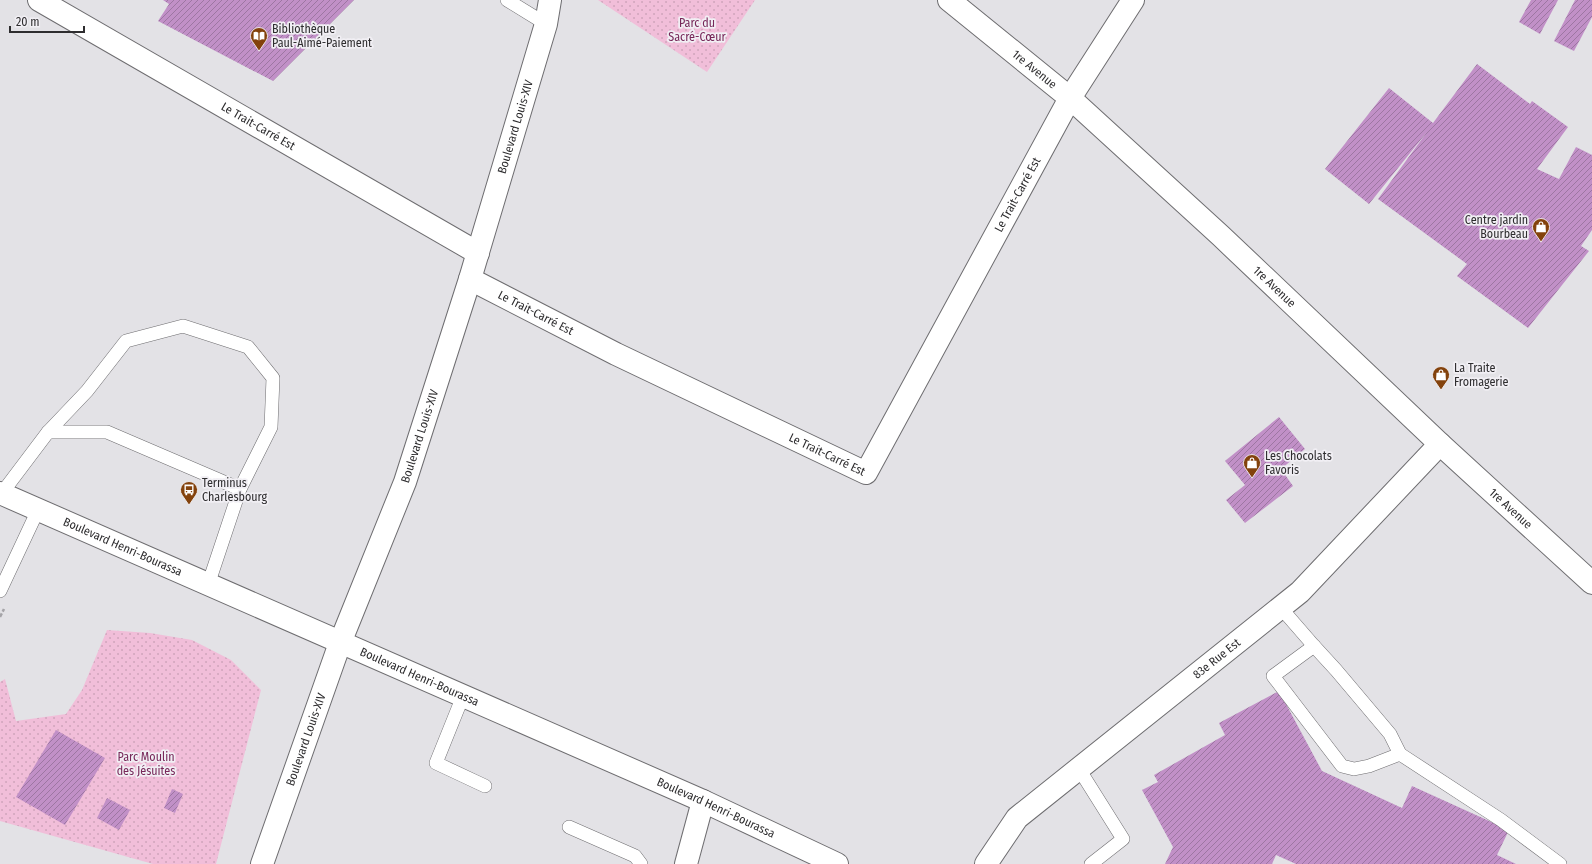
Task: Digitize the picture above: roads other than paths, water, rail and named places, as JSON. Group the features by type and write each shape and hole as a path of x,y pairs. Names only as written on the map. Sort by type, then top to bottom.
{"street":[{"name":"Le Trait-Carré Est","path":"39,0 478,253"},
{"name":"Boulevard Louis-XIV","path":"262,864 340,643 405,482 478,253 546,24 550,0"},
{"name":"1re Avenue","path":"949,0 1070,98 1221,236 1440,444 1592,583"},
{"path":"1070,98 1133,0"},
{"name":"Le Trait-Carré Est","path":"470,279 616,354 866,473 1070,98"},
{"name":"83e Rue Est","path":"986,864 1017,818 1300,592 1440,444"},
{"name":"Boulevard Henri-Bourassa","path":"1,493 703,801 837,864"},
{"path":"686,864 703,801"}],"lane":[{"path":"507,0 546,24"},
{"path":"1,493 48,432 86,391 126,341 184,326 248,346 273,378 271,427 240,489 208,585"},
{"path":"48,432 107,432 240,489"},
{"path":"0,591 38,510"},
{"path":"1281,608 1390,734 1400,754 1501,820 1560,864"},
{"path":"1314,646 1273,676 1342,766 1354,769 1369,766 1400,754"},
{"path":"463,696 436,763 485,786"},
{"path":"1079,769 1123,839 1091,864"},
{"path":"568,827 635,856 641,864"}],"place":[{"name":"Bibliothèque Paul-Aimé-Paiement","path":"259,51"},
{"name":"Centre jardin Bourbeau","path":"1541,242"},
{"name":"La Traite Fromagerie","path":"1441,390"},
{"name":"Les Chocolats Favoris","path":"1252,478"},
{"name":"Terminus Charlesbourg","path":"189,505"}],"park label":[{"name":"Parc du Sacré-Cœur","path":"697,30"},
{"name":"Parc Moulin des Jésuites","path":"146,764"}]}
